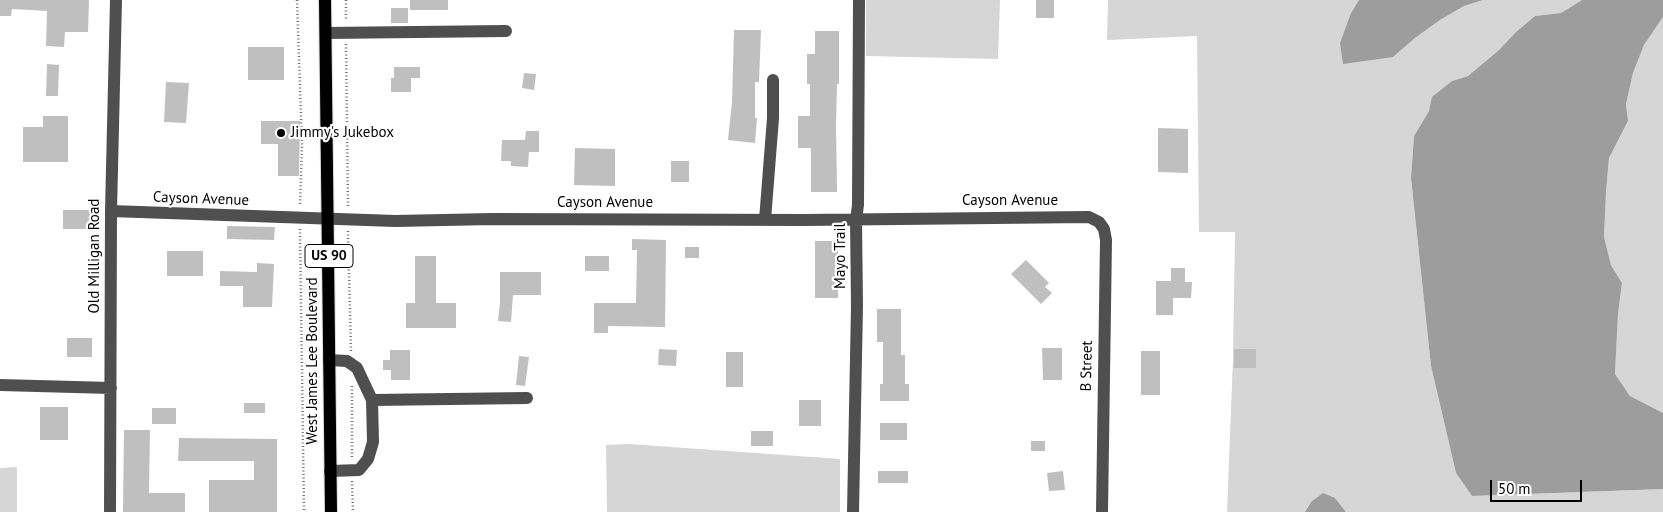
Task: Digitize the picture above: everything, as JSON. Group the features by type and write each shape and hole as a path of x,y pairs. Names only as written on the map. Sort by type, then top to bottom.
{"main road":[{"name":"West James Lee Boulevard","path":"325,0 331,512"}],"street":[{"name":"Old Milligan Road","path":"110,512 111,211 116,0"},
{"name":"Mayo Trail","path":"853,512 857,316 856,220 858,205 859,0"},
{"path":"326,33 506,32"},
{"path":"765,220 774,80"},
{"name":"Cayson Avenue","path":"111,211 395,221 492,219 856,220 1090,217 1099,222"},
{"name":"B Street","path":"1099,222 1104,228 1106,240 1102,512"},
{"path":"329,360 347,361 357,368 372,400 373,442 368,459 359,470 330,471"},
{"path":"0,385 111,388"},
{"path":"372,400 527,398"}],"path":[{"path":"298,0 302,145 300,218 304,512"},
{"path":"346,0 353,512"}],"shaded area":[{"path":"866,0 1000,0 998,59 866,56"},
{"path":"1108,0 1359,0 1351,13 1393,57 1440,20 1464,6 1483,0 1582,0 1561,13 1535,16 1468,76 1452,81 1429,111 1414,136 1411,178 1431,366 1456,473 1472,496 1663,489 1663,512 1346,512 1335,498 1311,502 1305,512 1227,512 1233,358 1235,232 1199,232 1197,36 1107,40"},
{"path":"1359,0 1483,0 1464,6 1440,20 1393,57 1343,64 1340,43 1351,13"},
{"path":"1582,0 1663,0 1663,17 1644,45 1633,73 1626,104 1628,121 1609,158 1604,237 1611,265 1622,283 1618,314 1615,374 1630,396 1663,413 1663,489 1472,496 1456,473 1431,366 1411,178 1414,136 1429,111 1432,97 1452,81 1468,76 1535,16 1561,13"},
{"path":"1663,17 1663,413 1630,396 1615,374 1618,314 1622,283 1611,265 1604,237 1609,158 1628,121 1626,104 1633,73 1644,45"},
{"path":"629,444 840,459 840,512 607,512 606,445"},
{"path":"17,467 17,512 0,512 0,468"},
{"path":"1323,493 1335,498 1346,512 1305,512 1311,502"}],"building":[{"path":"0,0 89,0 88,32 65,32 64,47 46,46 47,11 12,9 11,16 0,16"},
{"path":"410,0 448,0 448,10 410,10"},
{"path":"1036,0 1054,0 1054,18 1036,18"},
{"path":"391,8 408,8 408,23 391,23"},
{"path":"734,30 761,30 759,82 755,82 755,118 757,118 755,143 728,140 732,102"},
{"path":"815,31 839,31 839,84 837,84 836,125 837,192 811,192 811,148 798,148 798,116 810,116 810,84 807,84 807,54 815,54"},
{"path":"248,47 284,47 284,80 248,80"},
{"path":"47,64 59,65 58,96 46,96"},
{"path":"394,67 420,67 420,78 411,78 411,92 391,92 391,78 394,78"},
{"path":"524,73 536,74 534,90 522,88"},
{"path":"166,82 189,83 186,123 164,122"},
{"path":"43,116 68,116 68,162 23,162 23,127 43,127"},
{"path":"261,121 300,121 299,176 278,176 278,144 261,144"},
{"path":"1158,128 1188,129 1188,173 1158,172"},
{"path":"526,131 539,131 539,152 529,152 528,167 511,166 511,161 501,161 502,140 525,140"},
{"path":"575,148 615,149 615,186 574,185"},
{"path":"671,161 689,161 689,182 671,182"},
{"path":"63,210 92,210 92,229 63,229"},
{"path":"227,226 275,227 274,240 227,239"},
{"path":"632,239 666,240 665,327 608,326 608,333 594,333 594,303 636,303 637,250 632,250"},
{"path":"815,241 838,241 838,298 815,298"},
{"path":"685,247 699,247 699,258 685,258"},
{"path":"167,251 203,251 203,276 167,276"},
{"path":"415,256 436,256 436,303 456,303 456,328 406,328 406,303 415,303"},
{"path":"585,256 609,256 609,271 585,271"},
{"path":"1026,260 1049,283 1045,287 1052,293 1041,304 1011,274"},
{"path":"257,263 274,264 272,307 243,307 243,286 220,286 220,271 257,272"},
{"path":"1171,268 1185,268 1185,282 1192,282 1191,298 1173,298 1173,315 1156,315 1156,281 1171,281"},
{"path":"500,272 541,272 541,295 513,295 511,322 498,321"},
{"path":"877,309 901,309 901,355 905,355 905,384 909,384 909,401 880,401 880,384 883,384 883,342 877,342"},
{"path":"67,338 92,338 92,357 67,357"},
{"path":"1042,348 1062,348 1062,380 1043,380"},
{"path":"659,349 677,350 676,366 658,365"},
{"path":"1234,349 1256,349 1256,368 1234,368"},
{"path":"390,350 410,350 410,380 391,380 391,370 383,370 383,360 390,360"},
{"path":"1141,351 1160,351 1160,395 1141,395"},
{"path":"726,352 743,352 743,387 726,387"},
{"path":"519,356 529,357 525,386 516,385"},
{"path":"799,400 821,400 821,426 799,426"},
{"path":"244,403 265,403 265,413 244,413"},
{"path":"40,407 68,407 68,440 40,440"},
{"path":"152,408 176,408 176,424 152,424"},
{"path":"880,423 907,423 907,440 880,440"},
{"path":"124,430 150,430 149,493 185,493 185,512 123,512"},
{"path":"751,431 773,431 773,446 751,446"},
{"path":"179,438 277,439 277,512 209,512 209,480 254,480 254,461 178,461"},
{"path":"1031,441 1045,441 1045,451 1031,451"},
{"path":"878,471 908,471 908,483 878,483"},
{"path":"1063,471 1065,490 1049,491 1047,473"}],"place":[{"name":"Jimmy's Jukebox","path":"281,133"}]}
